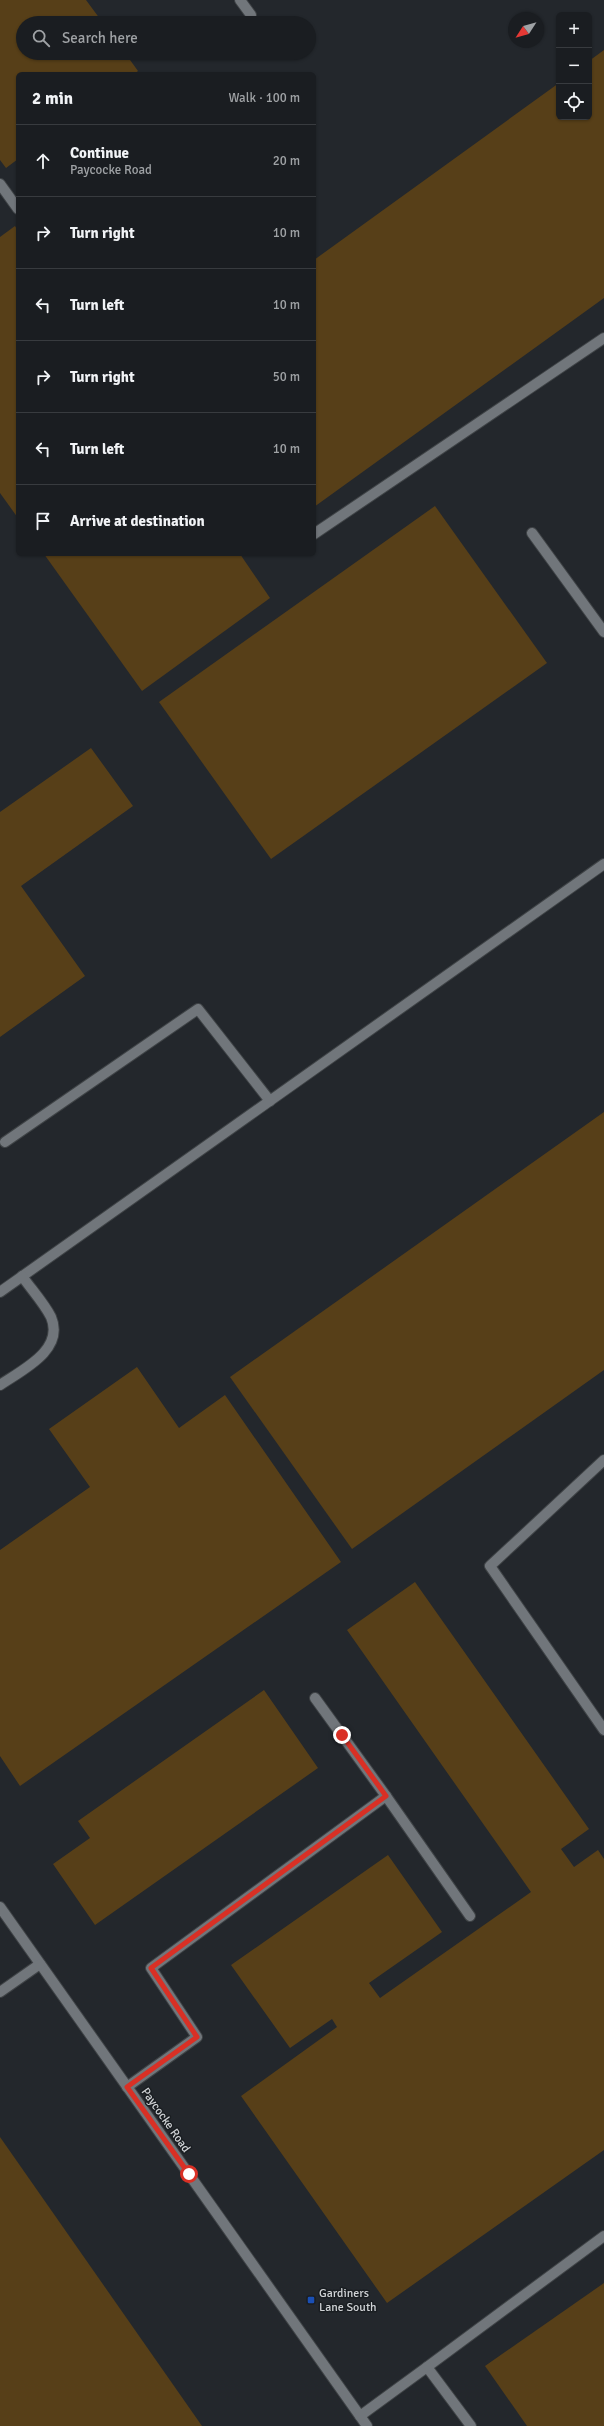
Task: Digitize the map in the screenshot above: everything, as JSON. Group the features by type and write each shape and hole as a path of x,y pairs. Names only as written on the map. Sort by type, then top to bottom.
{"street":[{"path":"240,0 251,15"},
{"path":"0,184 16,206"},
{"path":"316,533 604,338"},
{"path":"532,533 604,632"},
{"path":"0,1292 604,864"},
{"path":"5,1142 198,1009 270,1101"},
{"path":"0,1385 38,1359 48,1349 54,1333 51,1317 22,1276"},
{"path":"604,1460 490,1566 604,1730"},
{"path":"315,1698 470,1916"},
{"path":"127,2087 197,2037 151,1968 386,1796"},
{"name":"Paycocke Road","path":"0,1907 3,1918 40,1964 367,2426"},
{"path":"0,1992 40,1964"},
{"path":"360,2416 604,2236"},
{"path":"427,2367 471,2426"}],"building":[{"path":"0,0 86,0 98,16 16,16 16,60 130,60 138,71 16,72 16,160 6,168 0,160"},
{"path":"604,50 604,298 316,506 316,259 556,85 556,120 592,120 592,59"},
{"path":"15,226 16,515 0,493 0,237"},
{"path":"435,506 547,663 271,859 159,702"},
{"path":"45,556 241,556 270,598 142,691"},
{"path":"91,748 133,806 21,886 85,976 0,1037 0,812"},
{"path":"604,1112 604,1370 352,1549 230,1377"},
{"path":"137,1367 179,1428 225,1395 341,1562 20,1786 0,1756 0,1550 90,1487 49,1429"},
{"path":"415,1582 589,1829 561,1849 574,1867 598,1850 604,1859 604,2150 387,2303 241,2096 337,2027 332,2019 290,2048 231,1965 388,1855 442,1932 369,1983 380,1998 531,1892 347,1630"},
{"path":"264,1690 318,1768 95,1925 53,1864 90,1838 78,1821"},
{"path":"0,2137 202,2426 0,2426"},
{"path":"604,2283 604,2426 527,2426 485,2366"}],"place":[{"name":"Gardiners Lane South","path":"311,2300"}],"route":[{"path":"189,2174 127,2087 197,2037 151,1968 386,1796 342,1735"}]}
